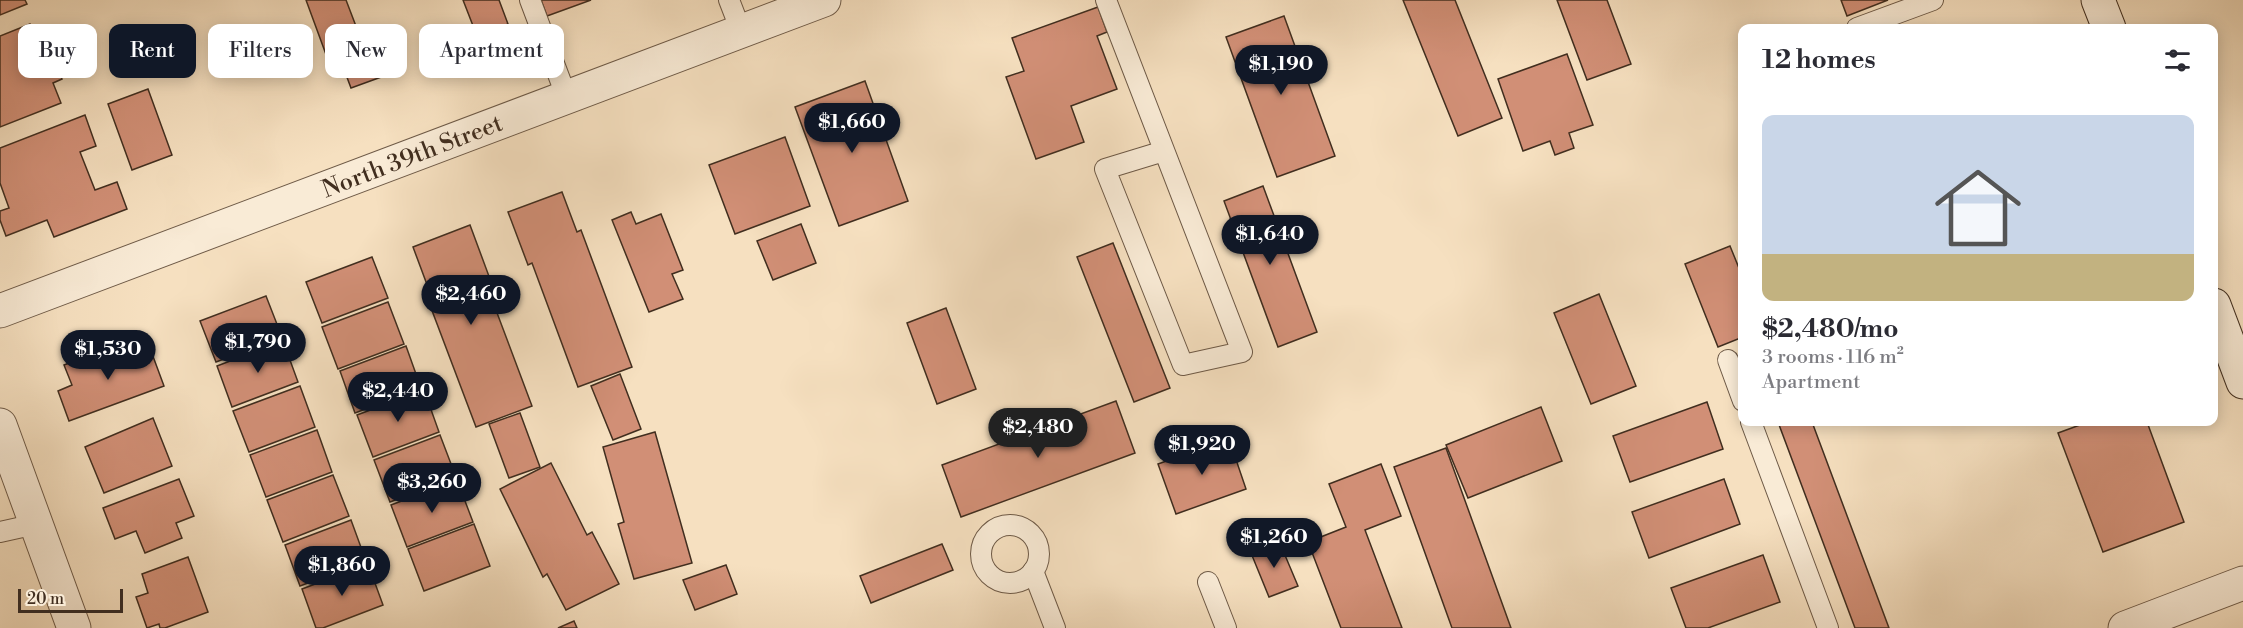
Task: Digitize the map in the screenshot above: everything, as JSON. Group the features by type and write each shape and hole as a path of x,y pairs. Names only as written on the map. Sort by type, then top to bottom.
{"street":[{"name":"North 39th Street","path":"0,311 824,0"},
{"path":"2098,0 2107,24"},
{"path":"2218,316 2243,382"},
{"path":"0,425 74,628"},
{"path":"2125,628 2243,583"}],"lane":[{"path":"530,0 567,98"},
{"path":"729,0 741,31"},
{"path":"1106,0 1242,352 1183,365 1105,169 1164,151"},
{"path":"1868,24 1933,0"},
{"path":"1728,360 1738,387"},
{"path":"1752,426 1828,628"},
{"path":"0,532 36,524"},
{"path":"1034,571 1055,628"},
{"path":"1208,582 1226,628"}],"building":[{"path":"0,0 25,0 27,4 0,15"},
{"path":"306,0 346,0 355,24 325,24 325,52"},
{"path":"463,0 499,0 508,24 472,24"},
{"path":"541,0 591,0 547,16"},
{"path":"1403,0 1455,0 1502,118 1458,136"},
{"path":"1557,0 1607,0 1631,64 1587,80"},
{"path":"1841,0 1888,0 1847,16"},
{"path":"1098,7 1107,32 1097,36 1117,89 1071,106 1084,142 1036,159 1006,77 1024,71 1012,38"},
{"path":"1284,16 1335,156 1277,177 1226,37"},
{"path":"18,29 18,78 62,79 53,83 61,103 0,127 0,36"},
{"path":"1567,54 1593,125 1569,133 1574,148 1555,155 1550,141 1523,151 1498,79"},
{"path":"347,78 378,78 351,88"},
{"path":"865,81 908,201 839,226 795,107"},
{"path":"148,89 172,155 132,170 108,104"},
{"path":"85,115 96,146 80,152 95,190 117,182 127,209 54,237 47,220 6,236 0,220 0,211 9,208 0,183 0,148"},
{"path":"785,137 810,206 735,234 709,165"},
{"path":"1263,186 1317,332 1278,347 1224,201"},
{"path":"562,192 577,232 581,230 632,367 578,387 532,263 528,265 508,212"},
{"path":"631,212 636,224 661,214 683,270 672,274 683,299 649,312 612,220"},
{"path":"801,224 816,263 773,280 757,241"},
{"path":"470,225 490,279 485,281 532,406 476,427 425,292 429,290 413,247"},
{"path":"1113,243 1170,388 1134,402 1077,257"},
{"path":"1730,246 1738,266 1738,339 1718,347 1685,264"},
{"path":"372,257 388,298 322,323 306,282"},
{"path":"1599,294 1636,386 1591,404 1554,313"},
{"path":"266,296 282,337 216,362 200,321"},
{"path":"388,302 404,344 338,369 322,327"},
{"path":"946,308 976,389 937,404 907,323"},
{"path":"283,341 298,382 232,407 217,366"},
{"path":"119,345 125,360 151,351 164,386 69,421 58,391 72,385 64,365"},
{"path":"406,346 421,388 355,413 340,371"},
{"path":"620,374 641,429 613,440 591,386"},
{"path":"300,386 315,427 249,452 233,411"},
{"path":"424,390 439,432 373,457 357,415"},
{"path":"1116,401 1135,453 961,517 942,465"},
{"path":"1707,402 1723,449 1630,482 1613,436"},
{"path":"1541,407 1562,461 1468,498 1446,445"},
{"path":"520,413 540,467 509,478 489,424"},
{"path":"153,418 172,466 104,493 85,447"},
{"path":"1779,426 1813,426 1889,628 1855,628"},
{"path":"2077,426 2148,426 2184,522 2103,552 2058,433"},
{"path":"317,430 332,472 266,497 250,455"},
{"path":"655,432 692,563 634,579 618,524 624,522 603,447"},
{"path":"440,435 456,477 390,502 374,460"},
{"path":"1229,439 1246,489 1176,514 1158,464"},
{"path":"1446,448 1511,628 1452,628 1394,467"},
{"path":"551,463 587,535 592,532 619,584 566,610 547,574 543,577 500,489"},
{"path":"1381,464 1401,516 1365,530 1402,628 1341,628 1308,542 1346,527 1329,484"},
{"path":"333,475 349,516 283,542 267,500"},
{"path":"179,479 194,516 176,523 182,538 145,553 136,531 115,539 103,508"},
{"path":"1724,479 1740,524 1649,558 1632,512"},
{"path":"457,480 473,522 407,547 391,505"},
{"path":"351,520 366,561 300,586 285,545"},
{"path":"474,524 490,566 424,591 408,549"},
{"path":"1279,541 1298,586 1269,597 1251,553"},
{"path":"942,544 953,570 871,603 860,576"},
{"path":"1763,555 1780,602 1708,628 1686,628 1671,588"},
{"path":"188,557 208,612 165,628 160,628 159,624 147,628 136,597 148,593 142,574"},
{"path":"368,564 383,605 323,628 316,628 302,589"},
{"path":"726,565 737,594 695,610 683,580"},
{"path":"574,621 577,628 558,628"}]}
